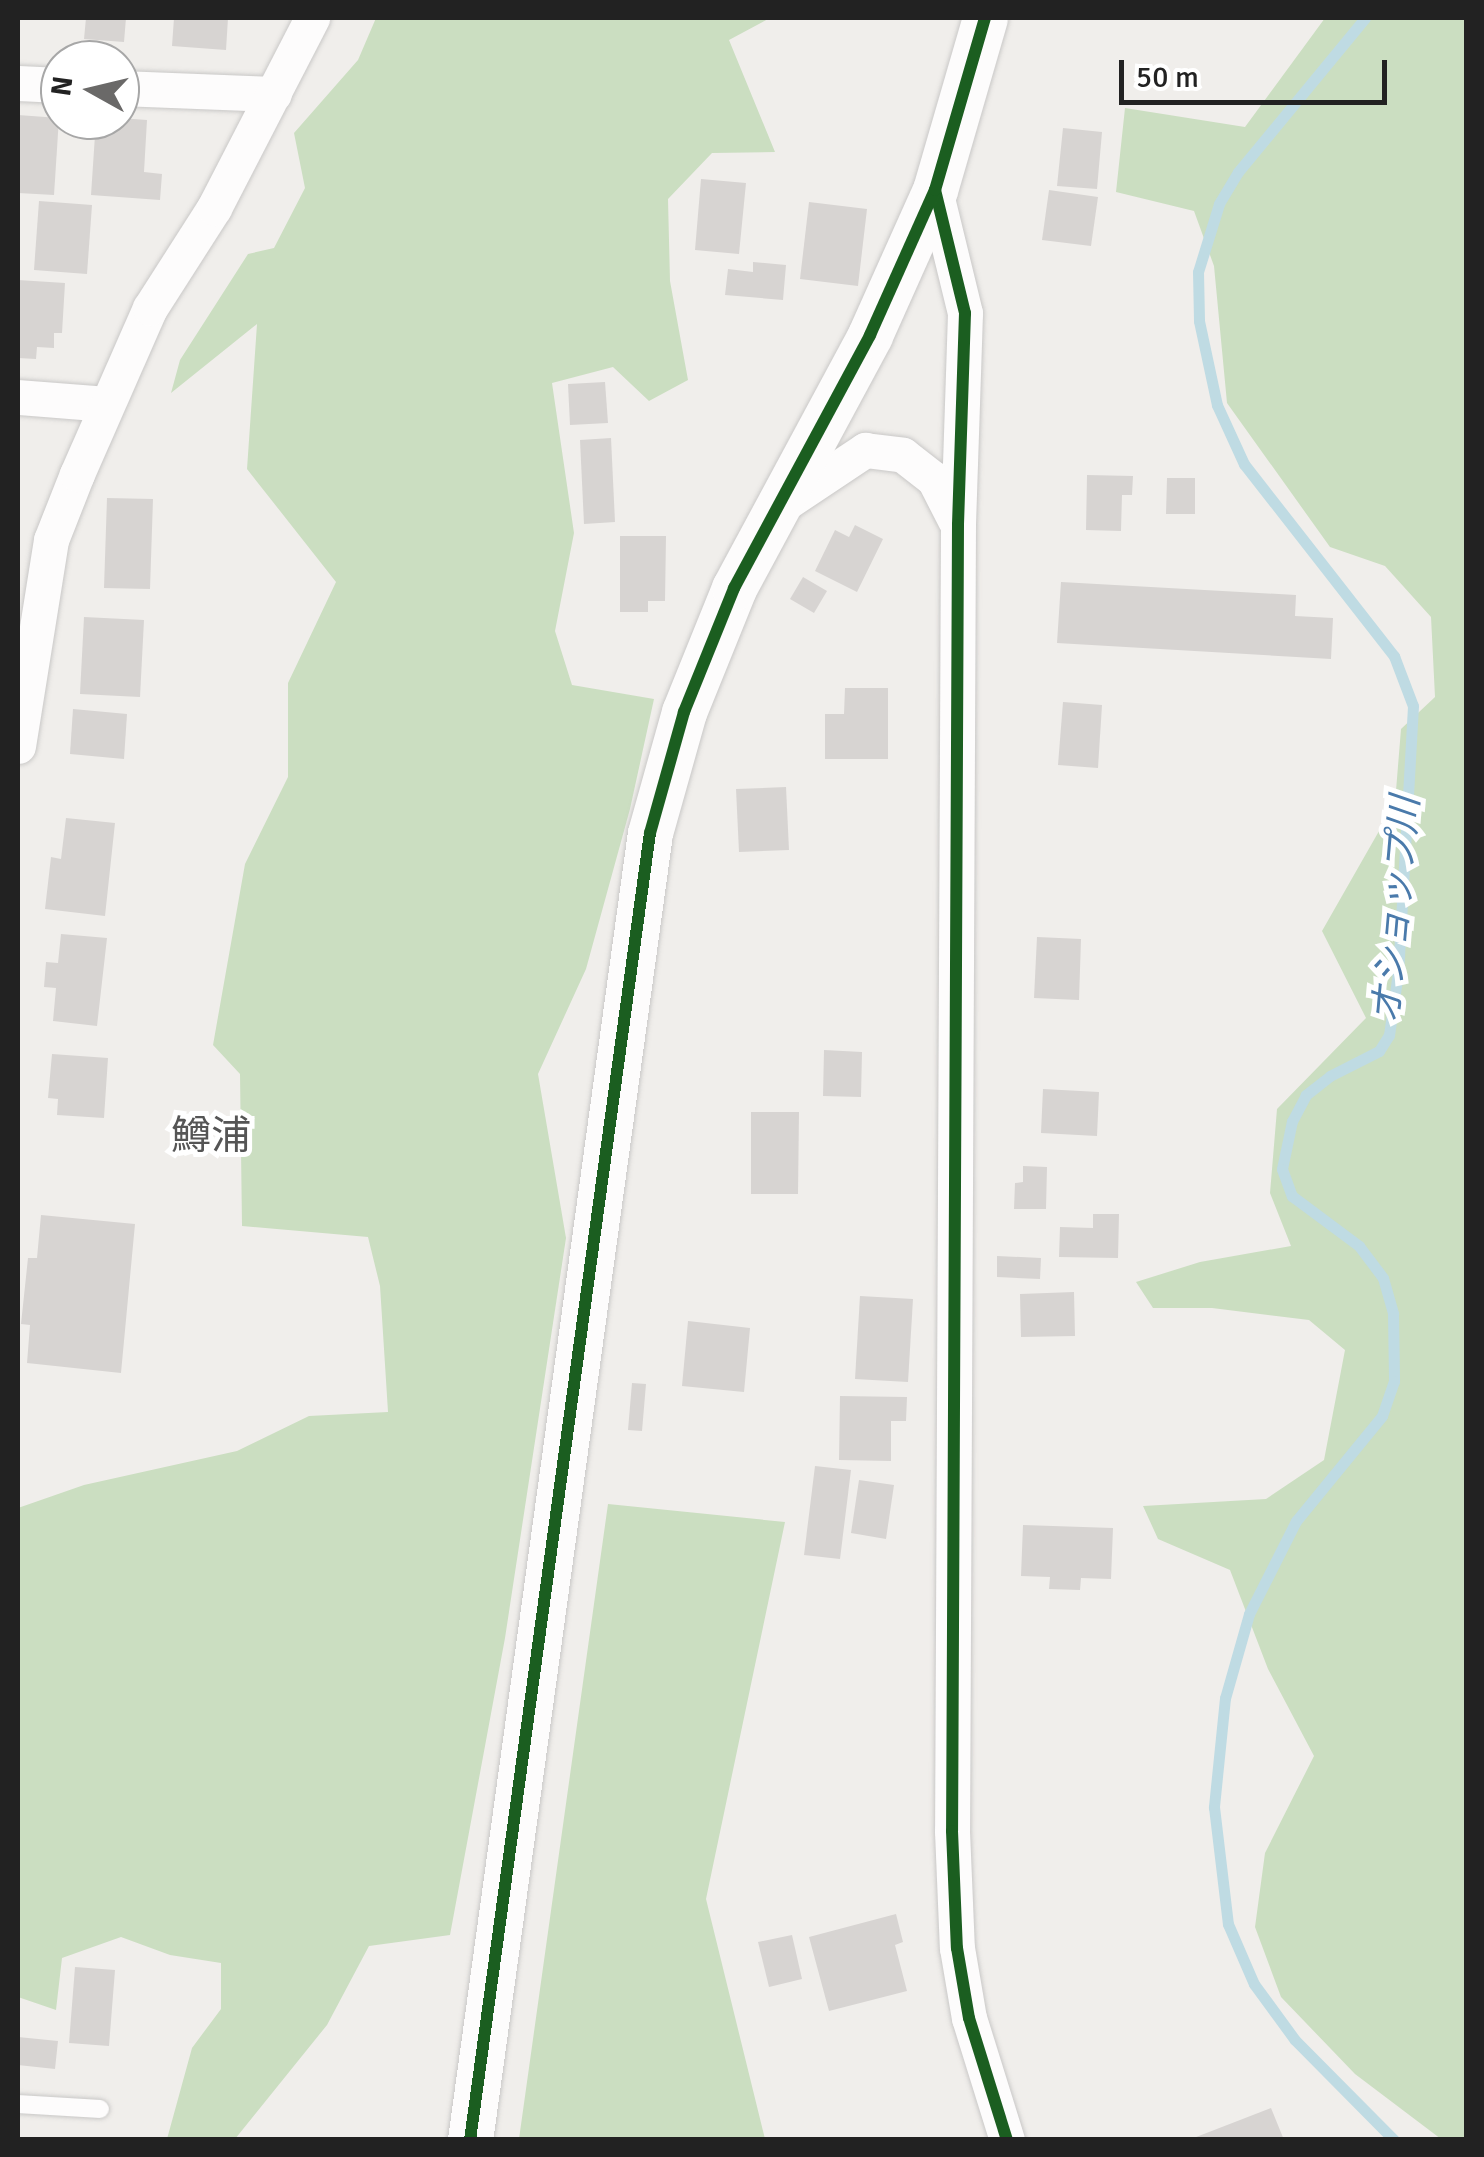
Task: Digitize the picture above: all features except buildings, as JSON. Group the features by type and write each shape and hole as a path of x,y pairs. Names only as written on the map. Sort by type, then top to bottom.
{"street":[{"path":"18,746 51,540 150,308 214,208 312,18"},
{"path":"470,2140 650,833 684,712 734,588 870,336 936,190 985,18"},
{"path":"140,89 274,94"},
{"path":"936,190 965,313 958,525 952,1831 957,1948 969,2018 1007,2140"},
{"path":"18,397 106,404"},
{"path":"774,511 865,450 903,455 934,478 958,525"}],"lane":[{"path":"18,2104 100,2109"}],"green space":[{"path":"376,18 770,18 729,40 775,152 712,153 668,199 670,281 688,380 649,401 613,367 552,383 574,533 555,631 572,685 654,699 630,809 586,969 538,1074 566,1238 505,1638 450,1935 369,1946 327,2025 235,2139 167,2139 192,2048 221,2009 221,1963 170,1955 121,1937 62,1958 56,2010 18,1997 18,1508 84,1485 237,1451 309,1416 388,1412 380,1286 368,1237 242,1226 240,1074 213,1045 245,864 288,777 288,683 336,582 247,469 257,324 171,393 180,360 248,254 274,248 305,188 294,133 358,60"},
{"path":"1325,18 1466,18 1466,2139 1441,2139 1355,2074 1281,1997 1255,1927 1265,1853 1314,1756 1268,1669 1230,1570 1158,1539 1143,1506 1266,1499 1324,1460 1345,1350 1309,1320 1212,1308 1153,1308 1136,1282 1200,1262 1291,1246 1270,1193 1277,1109 1366,1018 1322,931 1395,803 1401,729 1435,697 1431,617 1385,566 1330,547 1227,403 1214,266 1194,211 1116,192 1125,108 1245,127"},
{"path":"608,1504 785,1522 706,1899 765,2139 519,2139"}],"waterway":[{"name":"オショップ川","path":"1365,18 1238,172 1219,204 1198,272 1199,321 1217,405 1244,464 1394,656 1413,706 1398,972 1389,1035 1379,1051 1330,1076 1306,1095 1292,1121 1282,1169 1292,1196 1359,1246 1383,1278 1393,1314 1394,1381 1382,1416 1296,1521 1249,1614 1225,1698 1214,1807 1228,1924 1254,1984 1295,2040 1394,2140"}],"cycle path":[{"path":"470,2140 650,833 684,712 734,588 870,335 935,190 985,18"},
{"path":"935,190 965,313 958,525 952,1831 957,1948 969,2018 1007,2140"}],"district":[{"name":"鱒浦","path":"211,1136"}]}
